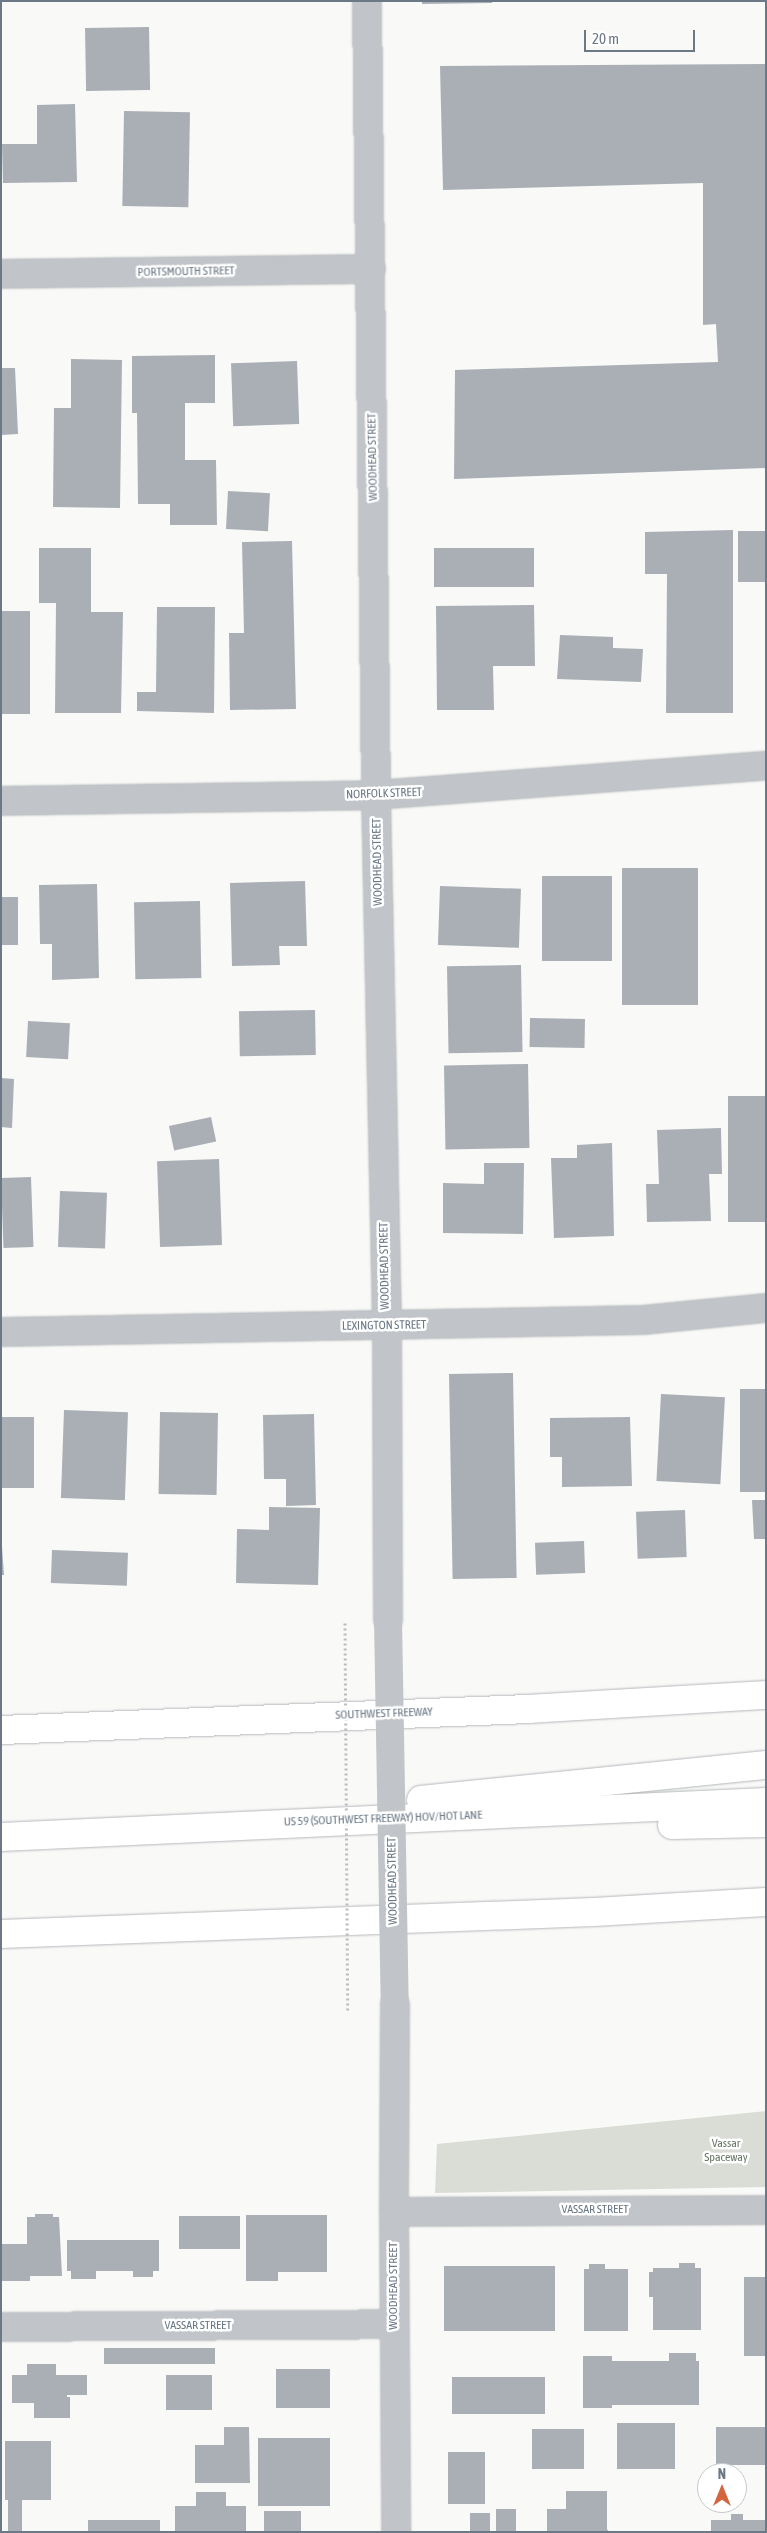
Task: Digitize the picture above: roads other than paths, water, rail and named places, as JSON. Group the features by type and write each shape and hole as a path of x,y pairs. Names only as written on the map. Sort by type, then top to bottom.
{"highway":[{"name":"SOUTHWEST FREEWAY","path":"1,1730 519,1709 766,1695"},
{"path":"128,1830 766,1765"},
{"name":"US 59 (SOUTHWEST FREEWAY) HOV/HOT LANE","path":"1,1837 766,1802"},
{"path":"128,1830 766,1823"},
{"path":"1,1934 594,1912 766,1902"}],"street":[{"name":"WOODHEAD STREET","path":"367,1 376,795 386,1326 388,1619 395,2005 394,2324 396,2532"},
{"name":"PORTSMOUTH STREET","path":"1,274 371,269"},
{"name":"NORFOLK STREET","path":"1,801 376,795 766,766"},
{"name":"LEXINGTON STREET","path":"1,1332 643,1320 766,1308"},
{"name":"VASSAR STREET","path":"394,2212 766,2210"},
{"name":"VASSAR STREET","path":"1,2327 394,2324"}],"park label":[{"name":"Vassar Spaceway","path":"726,2151"}]}
